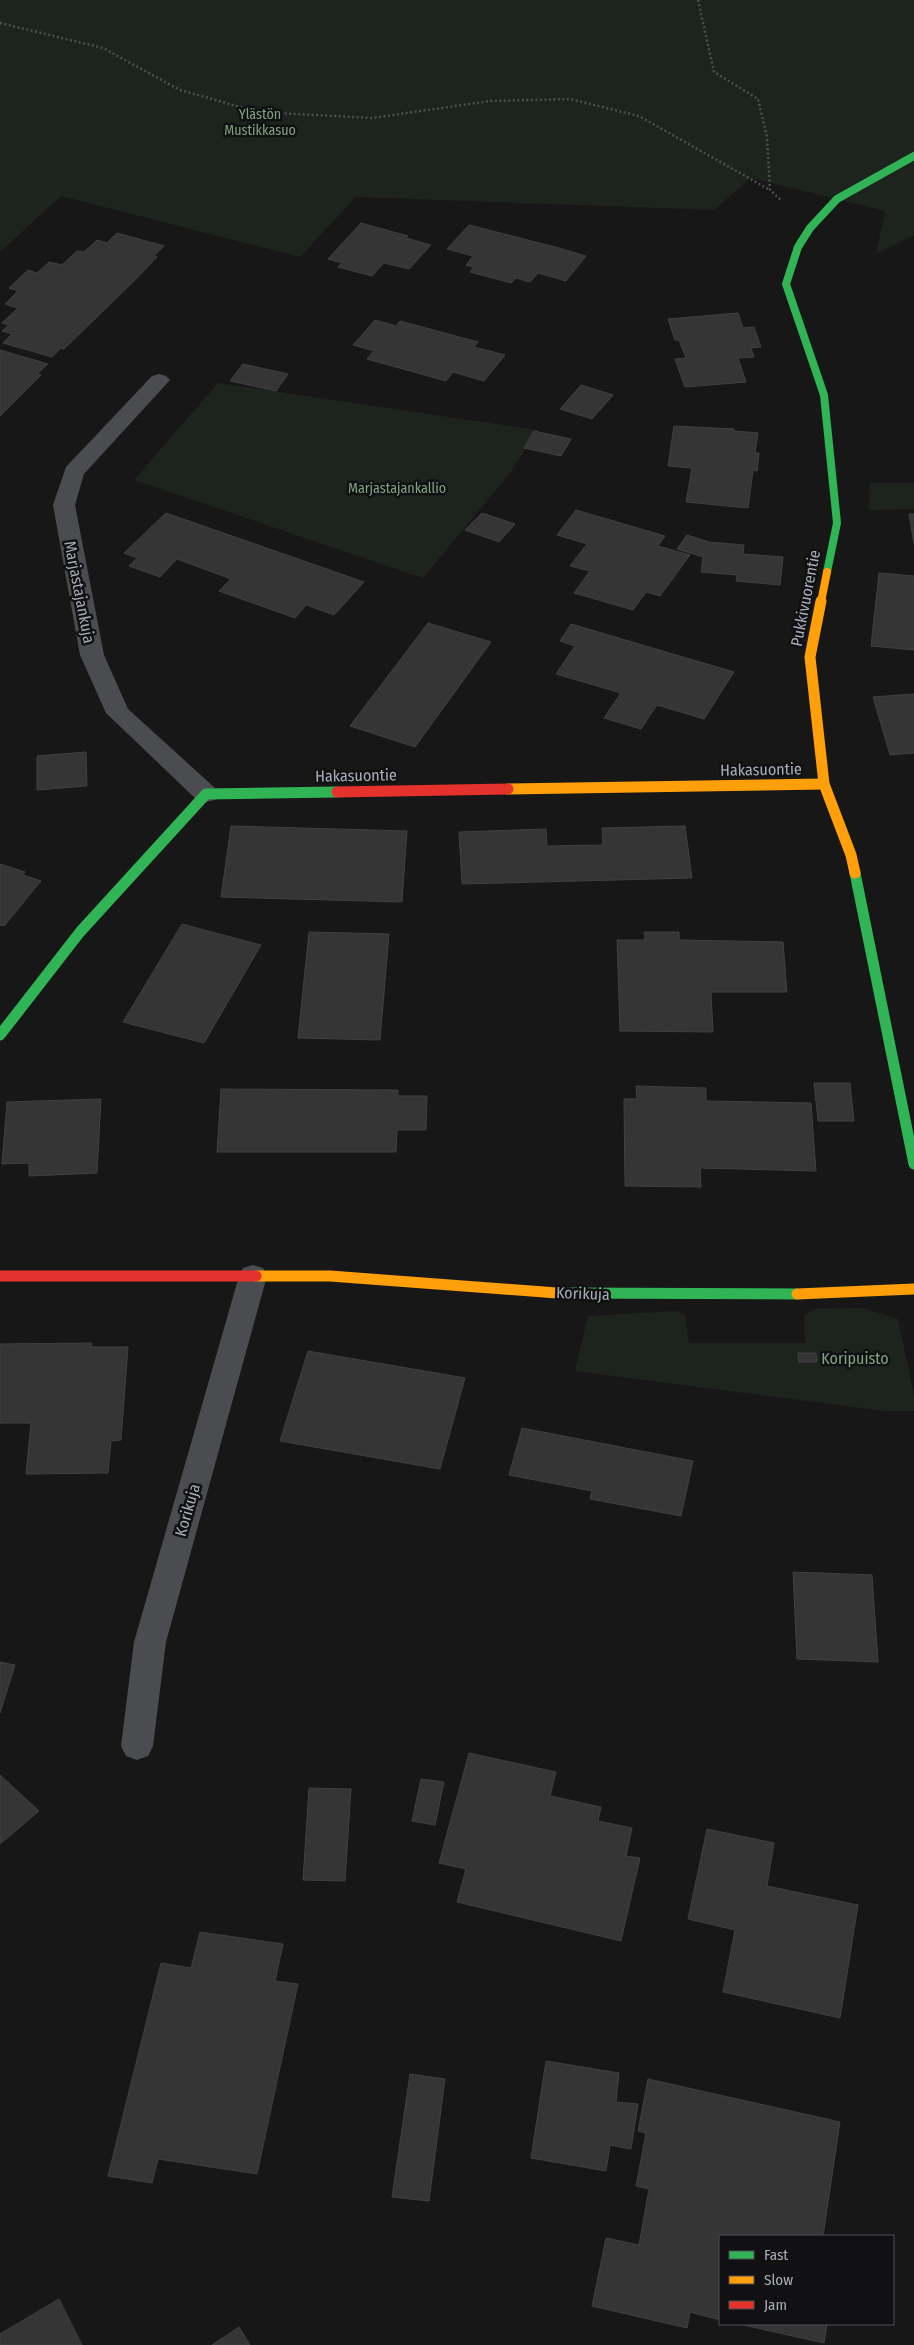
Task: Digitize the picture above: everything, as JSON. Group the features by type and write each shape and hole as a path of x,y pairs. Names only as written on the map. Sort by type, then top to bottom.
{"street":[{"name":"Pukkivuorentie","path":"914,156 837,199 810,228 798,247 786,284 824,395 837,523 810,658 824,784 851,855 914,1164"},
{"name":"Marjastajankuja","path":"159,380 74,472 64,505 92,654 118,713 206,794"},
{"name":"Hakasuontie","path":"206,794 824,784"},
{"path":"0,1035 80,932 206,794"},
{"name":"Korikuja","path":"0,1276 330,1276 576,1294 803,1294 914,1289"},
{"name":"Korikuja","path":"137,1746 150,1642 253,1276"}],"path":[{"path":"698,0 714,72 758,99 767,137 770,190"},
{"path":"0,23 103,48 180,90 258,112 372,118 490,101 570,99 639,116 770,190 810,228"}],"green space":[{"name":"Ylästön Mustikkasuo","path":"0,0 914,0 914,235 876,254 885,211 751,178 714,210 356,197 300,257 61,196 0,252"},
{"name":"Marjastajankallio","path":"218,383 538,430 510,473 423,578 134,480"},
{"path":"870,483 914,483 914,509 869,510"},
{"name":"Koripuisto","path":"863,1308 898,1319 914,1395 914,1411 885,1411 575,1371 588,1316 676,1311 685,1315 689,1343 805,1343 804,1315 815,1309"}],"building":[{"path":"361,223 408,236 406,238 431,245 409,269 384,263 372,276 338,267 342,263 328,259"},
{"path":"469,225 586,256 566,281 538,273 530,282 516,278 511,283 470,272 474,267 466,265 473,256 447,249"},
{"path":"117,233 164,246 154,256 157,257 134,281 64,349 61,348 52,357 3,343 12,334 2,331 9,325 2,323 18,308 5,304 18,291 9,288 28,270 37,273 49,262 62,265 77,251 84,252 97,240 107,243"},
{"path":"738,313 743,328 754,327 761,347 751,348 754,357 738,358 746,382 685,387 675,359 686,358 679,340 675,340 668,319"},
{"path":"375,320 396,326 400,321 478,342 474,347 505,355 484,381 453,372 446,381 367,359 374,351 353,345"},
{"path":"0,350 48,364 37,374 41,375 0,416"},
{"path":"243,364 288,374 276,391 230,381"},
{"path":"581,385 613,395 592,419 560,409"},
{"path":"674,426 734,429 734,431 758,433 755,453 759,453 757,471 753,470 748,508 686,502 692,468 668,466"},
{"path":"534,431 571,439 561,456 524,448"},
{"path":"576,510 665,536 658,546 690,555 660,596 646,592 633,610 574,593 590,571 570,566 587,544 557,535"},
{"path":"166,513 364,582 334,615 306,605 295,618 219,591 231,579 177,559 160,577 129,566 137,558 124,553"},
{"path":"482,513 515,524 499,542 465,530"},
{"path":"909,514 914,514 914,544"},
{"path":"687,535 709,542 744,545 743,554 783,557 780,585 736,581 737,575 701,572 703,557 677,549"},
{"path":"879,573 914,576 914,650 871,646"},
{"path":"428,623 491,642 415,747 350,726"},
{"path":"571,624 734,672 704,719 657,705 641,729 604,718 621,693 556,674 575,646 560,641"},
{"path":"914,694 914,753 890,755 873,697"},
{"path":"86,752 87,786 37,790 37,756"},
{"path":"231,826 407,831 402,902 221,897"},
{"path":"685,826 692,878 462,884 459,832 546,829 547,846 603,845 602,828"},
{"path":"0,864 25,872 23,875 41,881 4,926 0,925"},
{"path":"182,924 261,945 204,1043 123,1022"},
{"path":"309,932 389,934 380,1040 298,1038"},
{"path":"644,932 679,932 679,940 783,942 787,992 711,992 713,1032 620,1031 617,940 645,940"},
{"path":"814,1083 850,1083 854,1121 818,1121"},
{"path":"636,1086 706,1088 706,1101 811,1103 816,1171 700,1168 701,1187 625,1186 624,1099 637,1099"},
{"path":"221,1089 398,1090 398,1096 427,1096 426,1130 397,1130 396,1152 217,1152"},
{"path":"101,1099 97,1173 29,1176 29,1163 2,1164 7,1102"},
{"path":"92,1343 91,1347 128,1347 121,1440 111,1441 108,1473 26,1474 31,1423 0,1423 0,1344"},
{"path":"308,1351 465,1378 440,1469 280,1441"},
{"path":"798,1353 816,1353 817,1362 799,1362"},
{"path":"522,1428 693,1461 681,1516 590,1499 592,1491 509,1475"},
{"path":"793,1572 872,1575 878,1662 797,1659"},
{"path":"0,1662 15,1665 0,1713"},
{"path":"469,1753 556,1772 550,1796 601,1807 598,1821 632,1828 626,1856 640,1858 621,1941 457,1902 466,1869 439,1863"},
{"path":"0,1775 39,1811 0,1844"},
{"path":"421,1779 444,1782 435,1825 412,1821"},
{"path":"309,1788 351,1789 345,1881 303,1880"},
{"path":"707,1829 774,1843 767,1886 858,1905 840,2018 723,1992 735,1930 688,1919"},
{"path":"200,1932 283,1944 275,1981 298,1984 257,2174 158,2159 152,2183 108,2176 161,1963 191,1968"},
{"path":"546,2061 619,2073 616,2102 638,2104 631,2149 610,2145 606,2171 531,2158"},
{"path":"410,2074 445,2079 429,2201 392,2197"},
{"path":"648,2079 840,2122 823,2235 719,2235 719,2320 690,2312 687,2328 592,2306 606,2238 639,2245 649,2189 636,2186 646,2133 638,2131"},
{"path":"59,2299 82,2345 0,2345 0,2334"},
{"path":"743,2325 827,2325 824,2343"},
{"path":"239,2327 250,2345 212,2345"}],"traffic: fast":[{"path":"827,572 837,523 824,395 786,284 798,247 810,228 837,199 914,156"},
{"path":"0,1035 80,932 206,794 337,792"},
{"path":"855,873 914,1164"},
{"path":"557,1293 797,1294"}],"traffic: slow":[{"path":"827,572 810,657 824,784 851,855 855,873"},
{"path":"508,789 824,784"},
{"path":"256,1276 330,1276 557,1293"},
{"path":"797,1294 914,1289"}],"traffic: jam":[{"path":"337,792 508,789"},
{"path":"0,1276 256,1276"}]}
